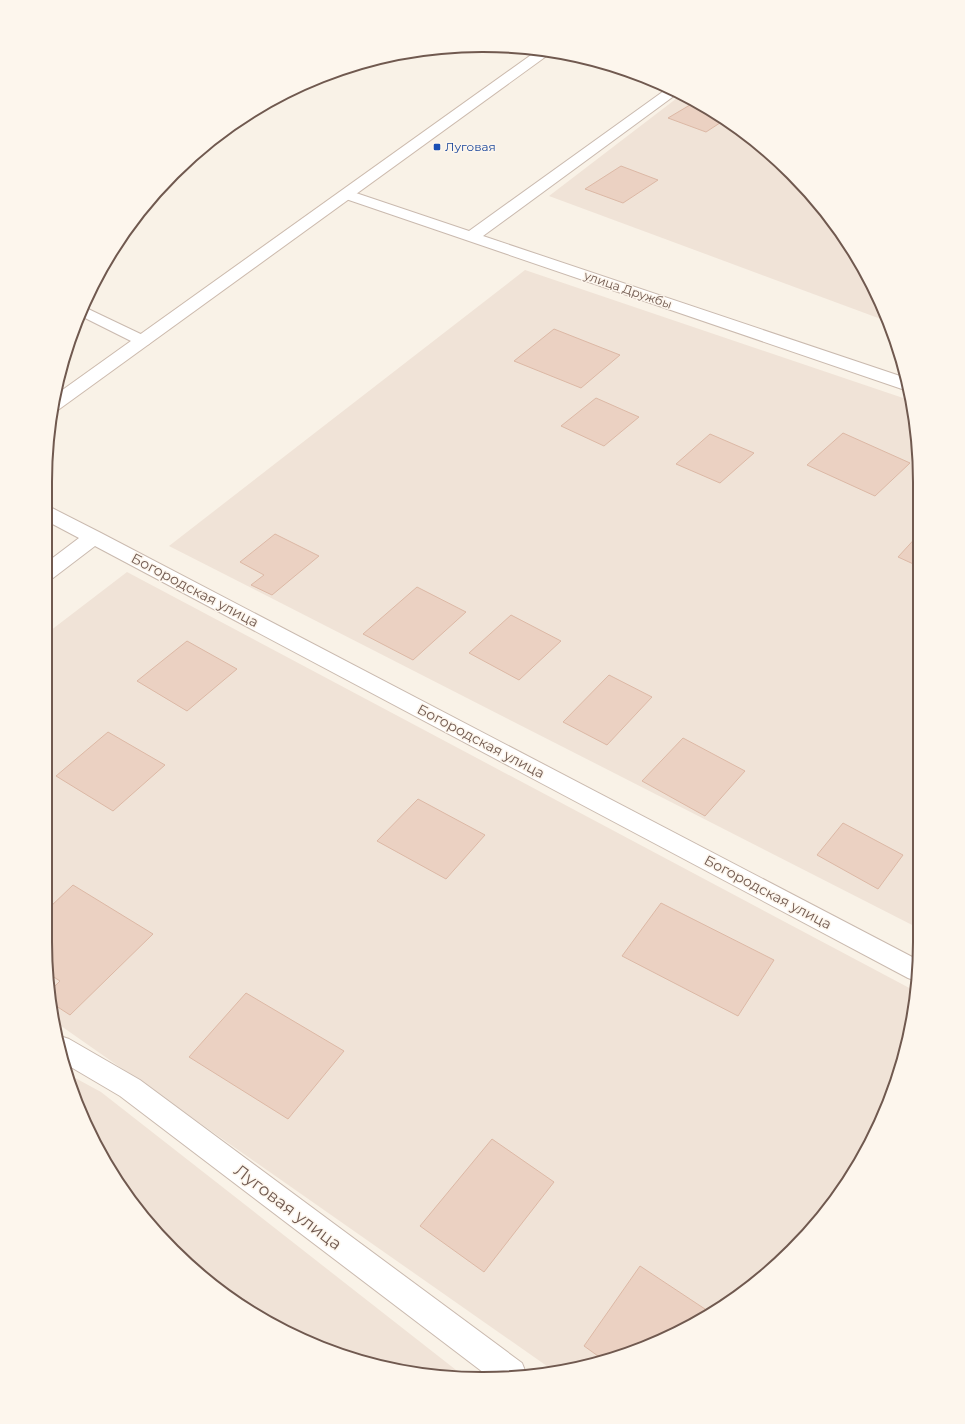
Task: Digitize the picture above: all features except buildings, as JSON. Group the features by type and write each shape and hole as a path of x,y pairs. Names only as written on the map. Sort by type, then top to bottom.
{"street":[{"path":"60,400 348,195 539,56"},
{"path":"471,237 669,94"},
{"name":"улица Дружбы","path":"348,195 901,383"},
{"name":"Богородская улица","path":"52,516 912,968"},
{"path":"52,568 94,537"},
{"name":"Луговая улица","path":"66,1051 130,1088 507,1371"}],"lane":[{"path":"87,313 143,341"}],"shaded area":[{"path":"677,98 722,125 745,141 787,178 824,220 840,243 869,292 880,319 549,196"},
{"path":"525,270 905,399 912,454 913,482 913,925 169,546"},
{"path":"127,572 910,988 905,1025 898,1053 880,1106 869,1132 855,1157 824,1204 787,1246 766,1265 745,1283 698,1314 673,1328 621,1349 566,1364 548,1367 60,1025 53,970 52,942 52,629"},
{"path":"74,1077 101,1092 457,1371 399,1364 344,1349 292,1328 243,1299 220,1283 178,1246 141,1204 110,1157 96,1132"}],"place":[{"name":"Луговая","path":"437,147"}]}
